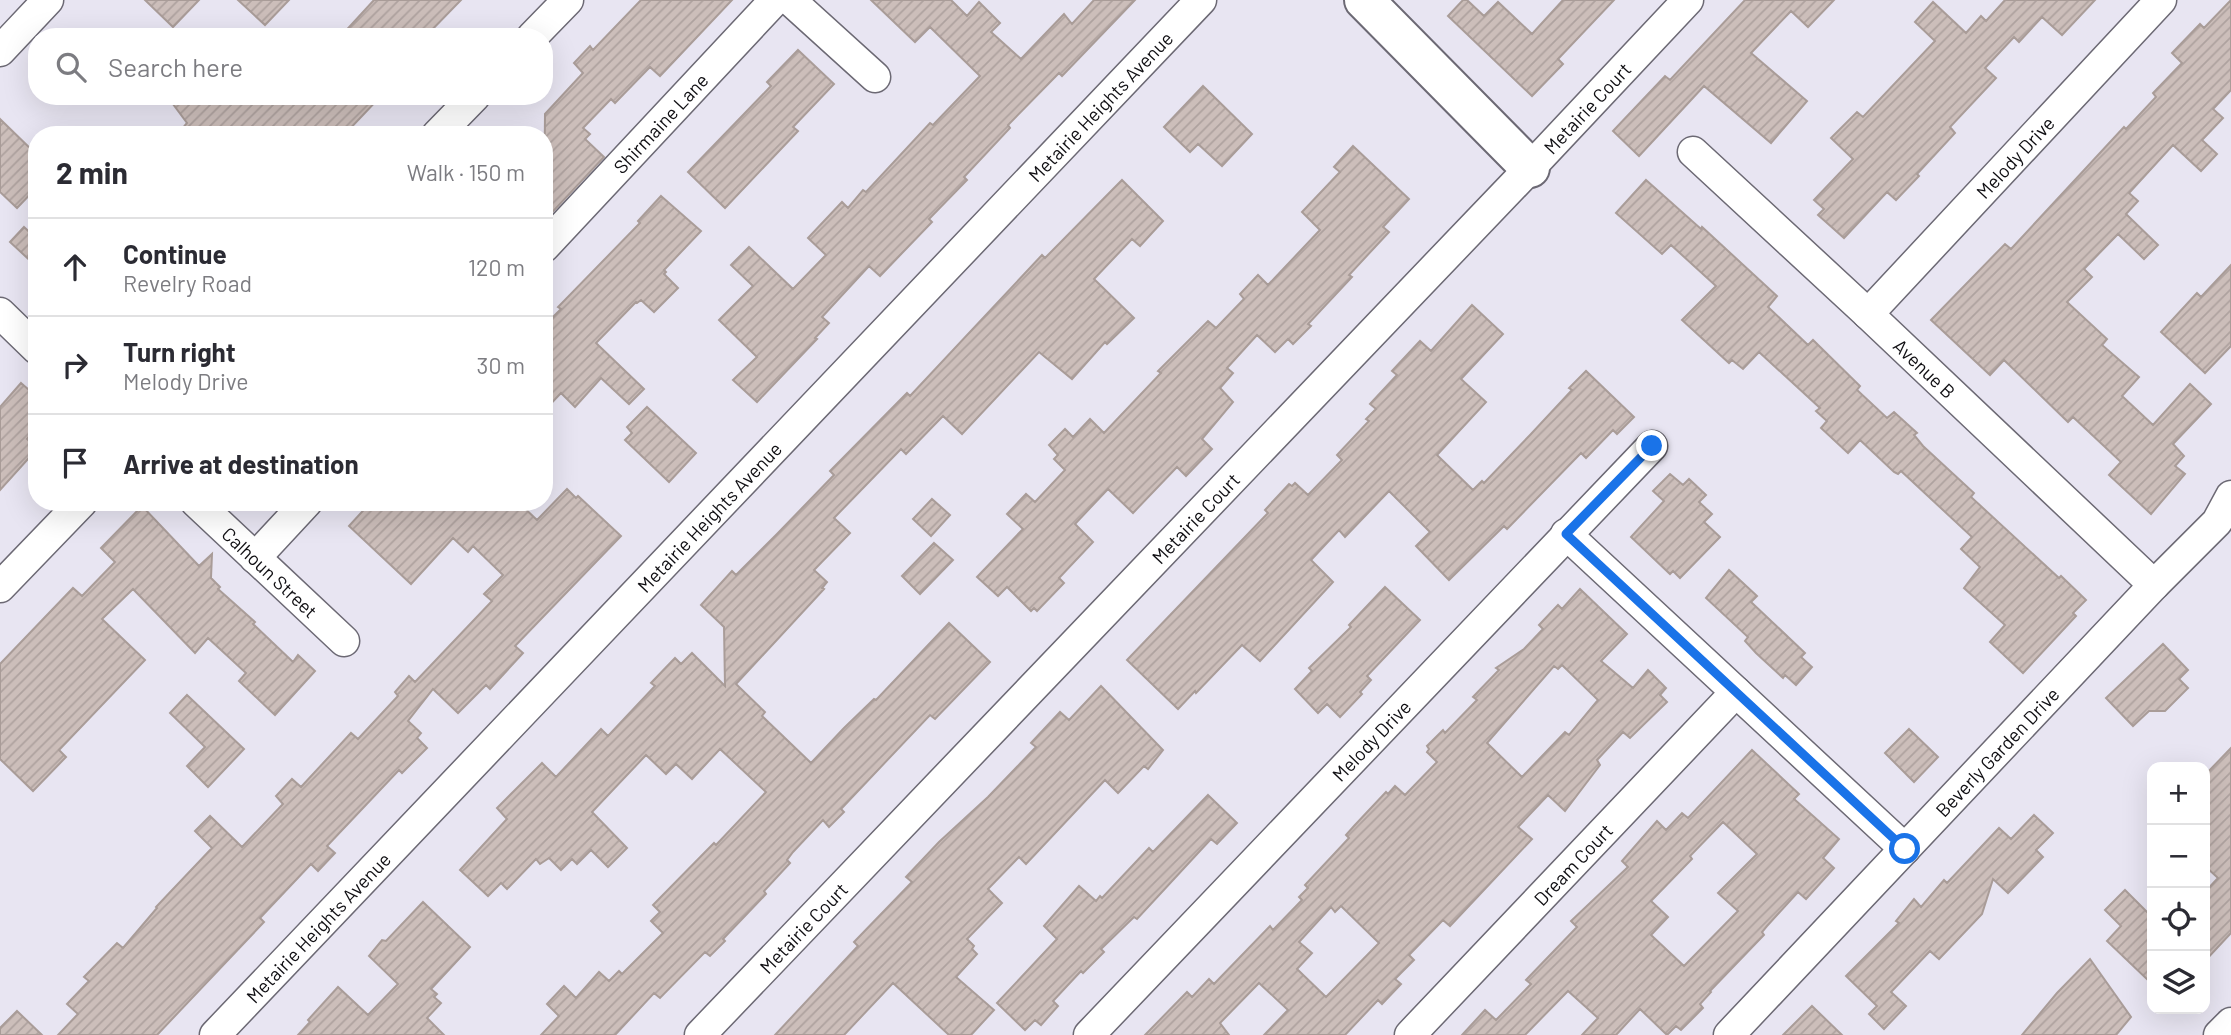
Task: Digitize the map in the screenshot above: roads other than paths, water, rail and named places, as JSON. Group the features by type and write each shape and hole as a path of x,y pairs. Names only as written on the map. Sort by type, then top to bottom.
{"street":[{"path":"0,51 48,0"},
{"path":"541,28 568,0"},
{"name":"Shirmaine Lane","path":"553,237 775,0"},
{"path":"790,0 875,77"},
{"path":"1364,0 1531,168"},
{"name":"Metairie Court","path":"701,1035 1531,168 1688,0"},
{"name":"Melody Drive","path":"1868,314 2161,0"},
{"name":"Metairie Heights Avenue","path":"215,1035 1191,4"},
{"path":"447,126 466,105"},
{"name":"Avenue B","path":"1693,152 2154,585"},
{"path":"0,313 28,340"},
{"name":"Melody Drive","path":"1089,1035 1652,446"},
{"name":"Beverly Garden Drive","path":"1730,1035 2154,585 2217,522 2231,496"},
{"path":"0,587 73,511"},
{"name":"Calhoun Street","path":"205,511 344,641"},
{"path":"255,558 299,511"},
{"path":"1566,534 1905,849"},
{"name":"Dream Court","path":"1410,1035 1736,692"},
{"path":"2219,1035 2231,1023"}]}
